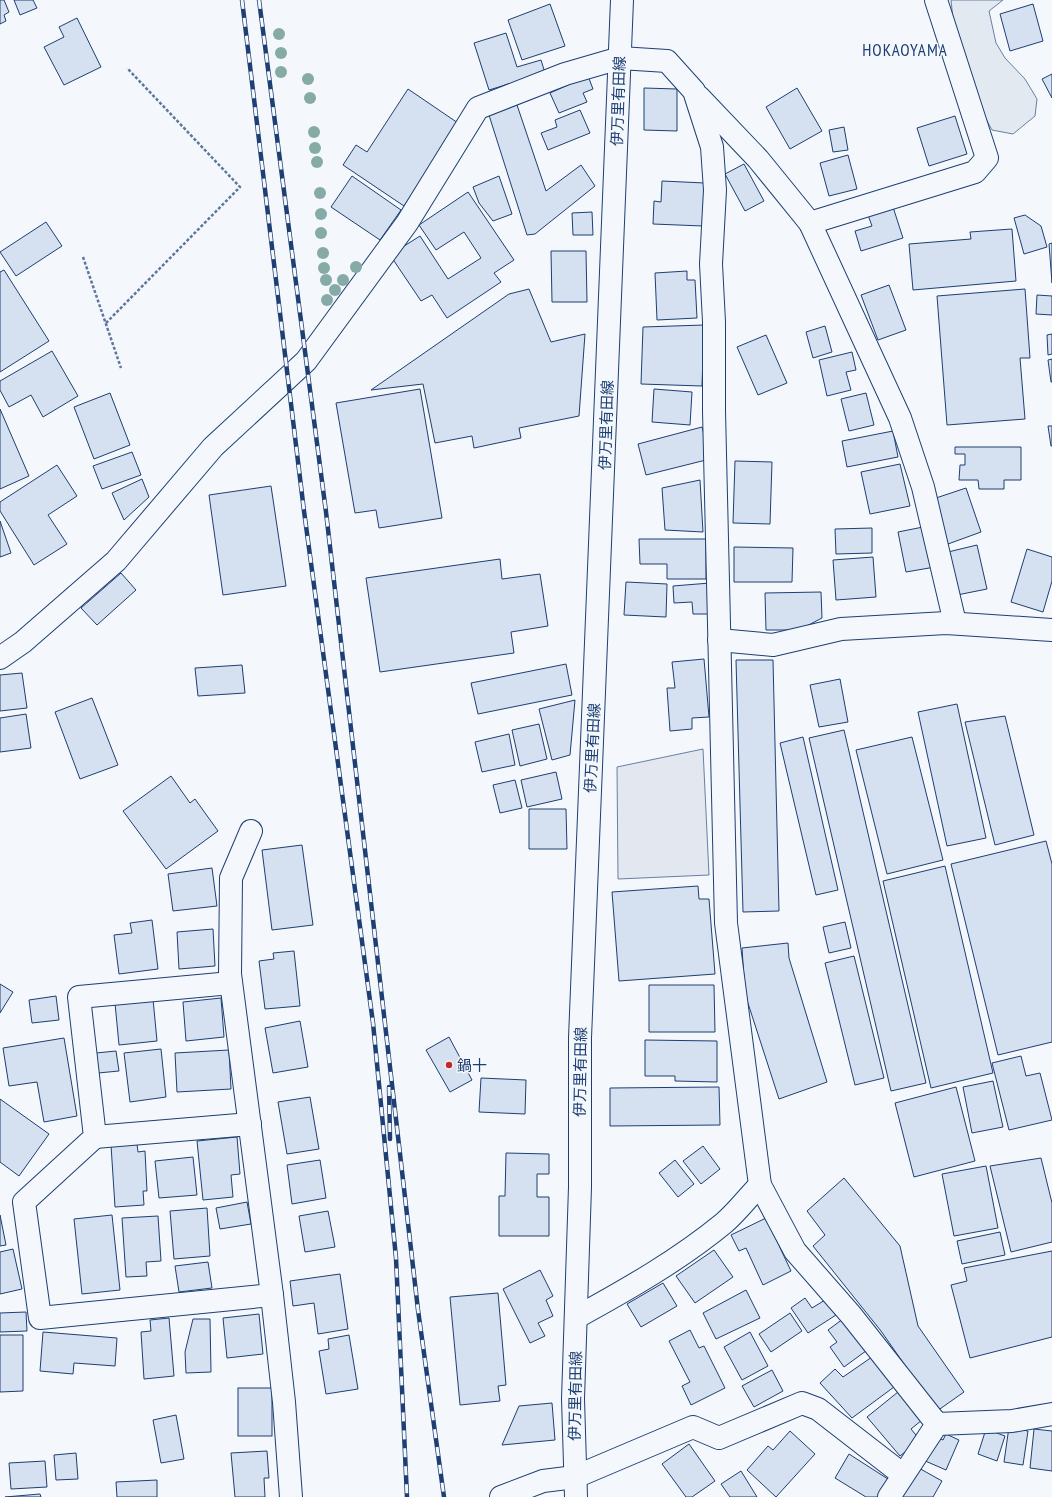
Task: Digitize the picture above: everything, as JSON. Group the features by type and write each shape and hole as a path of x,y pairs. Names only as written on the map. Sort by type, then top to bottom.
{"street":[{"name":"伊万里有田線","path":"575,1487 573,1399 577,1317 580,1038 622,0"},
{"path":"810,223 975,172 987,158 936,0"},
{"path":"0,658 23,642 116,561 213,447 306,361 406,223 478,108 566,74 620,58 667,61 758,159 810,223 900,418 923,487 955,623"},
{"path":"694,91 712,147 715,190 711,264 714,322 714,411 726,923 760,1185 795,1251 851,1315 938,1424"},
{"path":"720,640 774,645 841,629 955,623 1052,630"},
{"path":"251,831 232,878 231,983 272,1296 284,1402 291,1497"},
{"path":"95,1137 79,997 231,983"},
{"path":"250,1124 95,1137 24,1202 40,1318 272,1296"},
{"path":"577,1317 637,1283 683,1253 725,1222 760,1185"},
{"path":"501,1497 543,1481 575,1487 693,1427 719,1438 802,1403 818,1409 902,1474"},
{"path":"938,1424 1012,1421 1052,1414"},
{"path":"889,1497 902,1474 938,1424"}],"path":[{"path":"106,324 240,187 127,68"},
{"path":"83,257 121,368"}],"shaded area":[{"path":"951,0 1003,0 989,11 996,43 1005,58 1025,79 1037,99 1035,116 1013,134 992,130 980,108 954,29"},
{"path":"703,749 709,875 618,879 617,767"}],"building":[{"path":"0,0 4,0 9,12 4,15 6,21 0,24"},
{"path":"14,0 33,0 37,8 20,15"},
{"path":"550,4 565,46 522,60 508,20"},
{"path":"1033,4 1043,41 1010,51 1000,14"},
{"path":"77,18 101,67 64,85 44,47 64,37 59,27"},
{"path":"506,33 517,67 541,60 545,73 489,90 474,43"},
{"path":"1052,74 1052,98 1042,79"},
{"path":"588,76 593,89 583,93 587,102 559,113 550,93"},
{"path":"644,88 677,89 677,131 644,130"},
{"path":"797,88 822,131 790,149 766,107"},
{"path":"408,89 458,123 404,206 343,165 356,145 367,152"},
{"path":"516,102 546,191 581,165 595,186 535,234 527,235 488,112"},
{"path":"580,110 590,133 548,150 541,133 557,127 555,120"},
{"path":"955,116 967,154 929,166 917,128"},
{"path":"844,127 848,150 833,152 829,130"},
{"path":"848,155 857,189 829,196 820,163"},
{"path":"744,164 764,201 745,211 725,174"},
{"path":"352,176 401,210 380,240 331,207"},
{"path":"499,176 512,214 493,221 479,203 473,187"},
{"path":"662,181 705,183 703,226 653,224 654,201 661,202"},
{"path":"468,192 514,260 494,273 501,282 447,318 432,295 421,301 390,255 420,236 448,279 481,258 464,232 436,250 419,225"},
{"path":"893,207 903,238 861,251 855,231 872,226 868,215"},
{"path":"592,212 593,235 573,235 572,213"},
{"path":"1025,215 1041,226 1047,247 1024,254 1014,218"},
{"path":"46,222 62,246 16,276 0,252"},
{"path":"1012,229 1016,281 913,290 909,244 971,239 970,232"},
{"path":"1052,243 1052,283 1049,244"},
{"path":"551,251 586,251 587,302 552,302"},
{"path":"4,270 49,341 0,372 0,272"},
{"path":"687,271 687,280 695,280 697,318 657,320 655,273"},
{"path":"889,285 906,330 878,340 861,295"},
{"path":"529,289 551,342 585,334 579,416 519,428 521,438 474,448 472,436 435,443 423,384 371,390 509,294"},
{"path":"1025,289 1030,358 1020,358 1025,419 947,425 937,296"},
{"path":"1037,295 1052,296 1052,315 1036,314"},
{"path":"704,325 702,386 641,384 643,327"},
{"path":"825,326 832,352 813,358 806,332"},
{"path":"1052,334 1052,354 1048,355 1047,335"},
{"path":"766,335 787,383 758,395 737,347"},
{"path":"52,351 78,396 43,417 31,395 9,407 0,390 0,381"},
{"path":"852,352 856,370 846,372 851,390 827,396 819,360"},
{"path":"1052,359 1052,382 1051,382 1048,360"},
{"path":"420,389 442,518 379,528 376,510 355,513 336,403"},
{"path":"654,389 692,392 690,425 652,422"},
{"path":"110,393 130,445 94,459 74,407"},
{"path":"866,393 874,425 849,431 841,399"},
{"path":"0,409 29,476 0,489"},
{"path":"1048,426 1052,426 1052,446 1051,446"},
{"path":"702,427 710,459 646,475 638,444"},
{"path":"893,431 898,457 847,467 842,441"},
{"path":"955,447 1021,447 1021,480 1004,480 1004,489 979,489 978,480 959,480 960,465 965,465 965,454 955,454"},
{"path":"132,452 141,475 102,489 93,466"},
{"path":"735,461 772,462 770,524 733,523"},
{"path":"900,464 910,506 870,514 861,472"},
{"path":"57,465 77,496 48,515 67,544 34,565 0,511 0,502"},
{"path":"142,479 149,497 124,520 112,493"},
{"path":"700,480 703,532 665,530 662,488"},
{"path":"271,486 286,586 223,595 209,495"},
{"path":"966,488 981,532 948,544 933,499"},
{"path":"0,521 11,553 0,557"},
{"path":"928,526 935,567 906,572 898,532"},
{"path":"872,528 872,553 836,554 835,529"},
{"path":"639,539 706,539 706,579 667,579 667,564 640,564"},
{"path":"977,545 987,589 957,595 948,552"},
{"path":"734,547 793,548 792,582 734,582"},
{"path":"1027,549 1052,557 1052,581 1043,612 1011,602"},
{"path":"873,557 876,597 836,600 833,560"},
{"path":"500,559 502,579 540,574 548,626 511,632 514,653 380,672 366,578"},
{"path":"121,573 136,590 97,625 81,608"},
{"path":"626,582 667,584 666,617 624,615"},
{"path":"710,583 712,614 693,614 692,602 674,603 673,586"},
{"path":"821,592 822,618 799,630 766,630 765,593"},
{"path":"704,659 709,717 692,718 692,729 670,731 667,688 675,688 672,662"},
{"path":"736,660 773,660 779,911 743,912"},
{"path":"566,664 572,695 478,714 471,683"},
{"path":"242,665 245,693 198,696 195,668"},
{"path":"22,673 27,708 0,711 0,675"},
{"path":"840,679 848,722 819,727 810,685"},
{"path":"92,698 118,765 80,779 55,712"},
{"path":"575,700 570,755 552,760 539,709"},
{"path":"957,704 986,838 947,846 918,712"},
{"path":"26,714 31,748 0,752 0,718"},
{"path":"1005,716 1034,835 995,845 965,722"},
{"path":"539,724 547,759 520,766 512,730"},
{"path":"844,730 926,1083 891,1091 809,738"},
{"path":"509,734 515,765 482,772 475,742"},
{"path":"803,737 838,890 816,895 780,743"},
{"path":"912,737 943,860 887,874 856,750"},
{"path":"556,772 562,799 527,807 521,780"},
{"path":"171,776 190,803 195,799 218,831 166,869 123,811"},
{"path":"515,780 522,808 500,813 493,785"},
{"path":"529,809 566,809 567,849 529,849"},
{"path":"1046,841 1052,864 1052,1042 998,1055 951,864"},
{"path":"302,845 313,925 272,930 262,850"},
{"path":"945,866 993,1073 931,1088 883,881"},
{"path":"212,868 217,906 173,911 168,874"},
{"path":"698,886 699,899 709,899 715,974 619,981 612,892"},
{"path":"152,920 158,969 119,974 114,935 132,933 130,923"},
{"path":"845,922 851,948 829,953 823,927"},
{"path":"213,929 215,966 179,969 177,932"},
{"path":"788,943 789,958 827,1082 779,1099 745,994 742,948"},
{"path":"294,951 300,1006 265,1009 259,961 274,959 273,953"},
{"path":"854,956 884,1078 855,1085 825,963"},
{"path":"0,984 13,992 0,1013"},
{"path":"649,985 714,985 715,1032 649,1032"},
{"path":"56,996 59,1020 32,1023 29,1000"},
{"path":"221,998 224,1037 186,1041 183,1002"},
{"path":"153,999 157,1041 119,1045 115,1003"},
{"path":"300,1021 308,1067 273,1073 265,1028"},
{"name":"鍋十","path":"449,1037 472,1080 450,1092 426,1050"},
{"path":"64,1038 77,1116 44,1122 37,1082 9,1086 3,1048"},
{"path":"645,1040 717,1041 717,1082 675,1081 675,1076 645,1076"},
{"path":"161,1049 166,1097 130,1102 124,1053"},
{"path":"229,1050 231,1089 177,1092 175,1053"},
{"path":"116,1051 119,1071 98,1073 96,1053"},
{"path":"1021,1056 1026,1076 1040,1073 1052,1120 1009,1130 992,1063"},
{"path":"481,1078 526,1080 525,1114 479,1112"},
{"path":"993,1081 1003,1127 972,1133 963,1087"},
{"path":"719,1087 720,1125 610,1126 610,1088"},
{"path":"956,1087 975,1161 914,1177 895,1103"},
{"path":"310,1097 319,1149 287,1154 278,1102"},
{"path":"0,1099 49,1134 19,1176 0,1162"},
{"path":"237,1137 240,1174 231,1175 233,1197 203,1200 197,1141"},
{"path":"137,1144 138,1152 145,1151 147,1191 143,1191 144,1205 115,1207 111,1145"},
{"path":"703,1146 720,1169 701,1184 683,1161"},
{"path":"506,1153 549,1154 549,1174 537,1174 537,1197 549,1197 549,1236 499,1236 499,1196 505,1196"},
{"path":"193,1157 197,1195 159,1198 155,1161"},
{"path":"1041,1158 1052,1203 1052,1242 1011,1252 990,1166"},
{"path":"320,1160 326,1198 292,1204 287,1165"},
{"path":"675,1160 694,1184 678,1197 659,1173"},
{"path":"986,1166 998,1228 954,1236 942,1174"},
{"path":"844,1178 900,1246 918,1326 964,1392 937,1411 881,1331 813,1246 825,1235 807,1211"},
{"path":"247,1202 251,1224 220,1229 216,1208"},
{"path":"207,1208 210,1256 174,1259 170,1211"},
{"path":"328,1211 335,1247 305,1252 299,1216"},
{"path":"0,1215 6,1245 0,1246"},
{"path":"112,1215 120,1290 82,1294 74,1219"},
{"path":"158,1216 161,1261 146,1262 147,1276 126,1277 122,1218"},
{"path":"766,1218 791,1271 763,1285 746,1248 739,1251 731,1235"},
{"path":"1000,1232 1005,1255 962,1264 957,1241"},
{"path":"13,1249 22,1289 0,1294 0,1252"},
{"path":"714,1250 733,1277 695,1303 676,1276"},
{"path":"1052,1251 1052,1337 970,1358 951,1285 967,1281 964,1268"},
{"path":"208,1262 212,1288 179,1292 175,1266"},
{"path":"540,1270 553,1296 546,1300 553,1316 538,1323 545,1336 530,1343 503,1289"},
{"path":"340,1274 348,1329 318,1334 314,1303 293,1306 290,1281"},
{"path":"663,1283 677,1306 641,1327 627,1304"},
{"path":"746,1290 760,1318 716,1339 703,1313"},
{"path":"498,1293 506,1385 498,1386 500,1401 460,1405 450,1297"},
{"path":"805,1298 812,1308 825,1300 836,1315 808,1333 791,1308"},
{"path":"26,1312 27,1331 0,1332 0,1313"},
{"path":"790,1313 802,1331 771,1352 759,1334"},
{"path":"259,1314 263,1354 227,1358 223,1318"},
{"path":"847,1316 870,1348 844,1367 830,1347 837,1342 828,1330"},
{"path":"169,1318 174,1376 144,1379 141,1332 151,1331 150,1320"},
{"path":"193,1319 210,1319 211,1372 186,1373 185,1352"},
{"path":"690,1330 699,1348 704,1346 725,1388 691,1405 682,1386 690,1382 669,1341"},
{"path":"43,1332 117,1338 115,1366 74,1363 73,1374 40,1371"},
{"path":"750,1332 768,1366 742,1380 724,1347"},
{"path":"0,1335 23,1335 23,1391 0,1392"},
{"path":"349,1335 358,1389 326,1394 319,1351 329,1349 328,1339"},
{"path":"872,1357 894,1387 852,1418 820,1383 835,1369 843,1377"},
{"path":"772,1370 783,1391 754,1407 742,1386"},
{"path":"238,1388 272,1388 272,1436 238,1436"},
{"path":"898,1392 922,1420 911,1429 920,1440 900,1456 867,1417"},
{"path":"552,1403 555,1440 502,1445 519,1406"},
{"path":"176,1415 184,1459 161,1463 153,1420"},
{"path":"1009,1427 1028,1431 1023,1465 1004,1462"},
{"path":"986,1429 1005,1436 997,1461 978,1454"},
{"path":"1034,1429 1052,1431 1052,1471 1030,1468"},
{"path":"790,1431 815,1454 776,1497 747,1470 768,1446 773,1450"},
{"path":"946,1434 959,1440 946,1470 923,1460 934,1436 943,1440"},
{"path":"689,1444 715,1481 692,1497 686,1497 662,1464"},
{"path":"267,1451 269,1478 264,1478 265,1497 235,1497 231,1453"},
{"path":"76,1453 78,1479 56,1480 54,1455"},
{"path":"849,1454 891,1481 881,1497 866,1497 835,1478"},
{"path":"45,1461 47,1487 11,1489 9,1463"},
{"path":"917,1467 942,1481 933,1497 900,1497"},
{"path":"741,1471 757,1497 730,1497 721,1484"},
{"path":"157,1480 157,1497 117,1497 116,1482"},
{"path":"40,1494 41,1497 5,1497"}],"railway":[{"path":"242,0 304,511 373,1023 396,1258 407,1497"},
{"path":"259,0 326,512 418,1310 444,1497"},
{"path":"389,1087 390,1139"}],"place":[{"name":"鍋十","path":"449,1065"}],"district":[{"name":"HOKAOYAMA","path":"905,50"}]}
